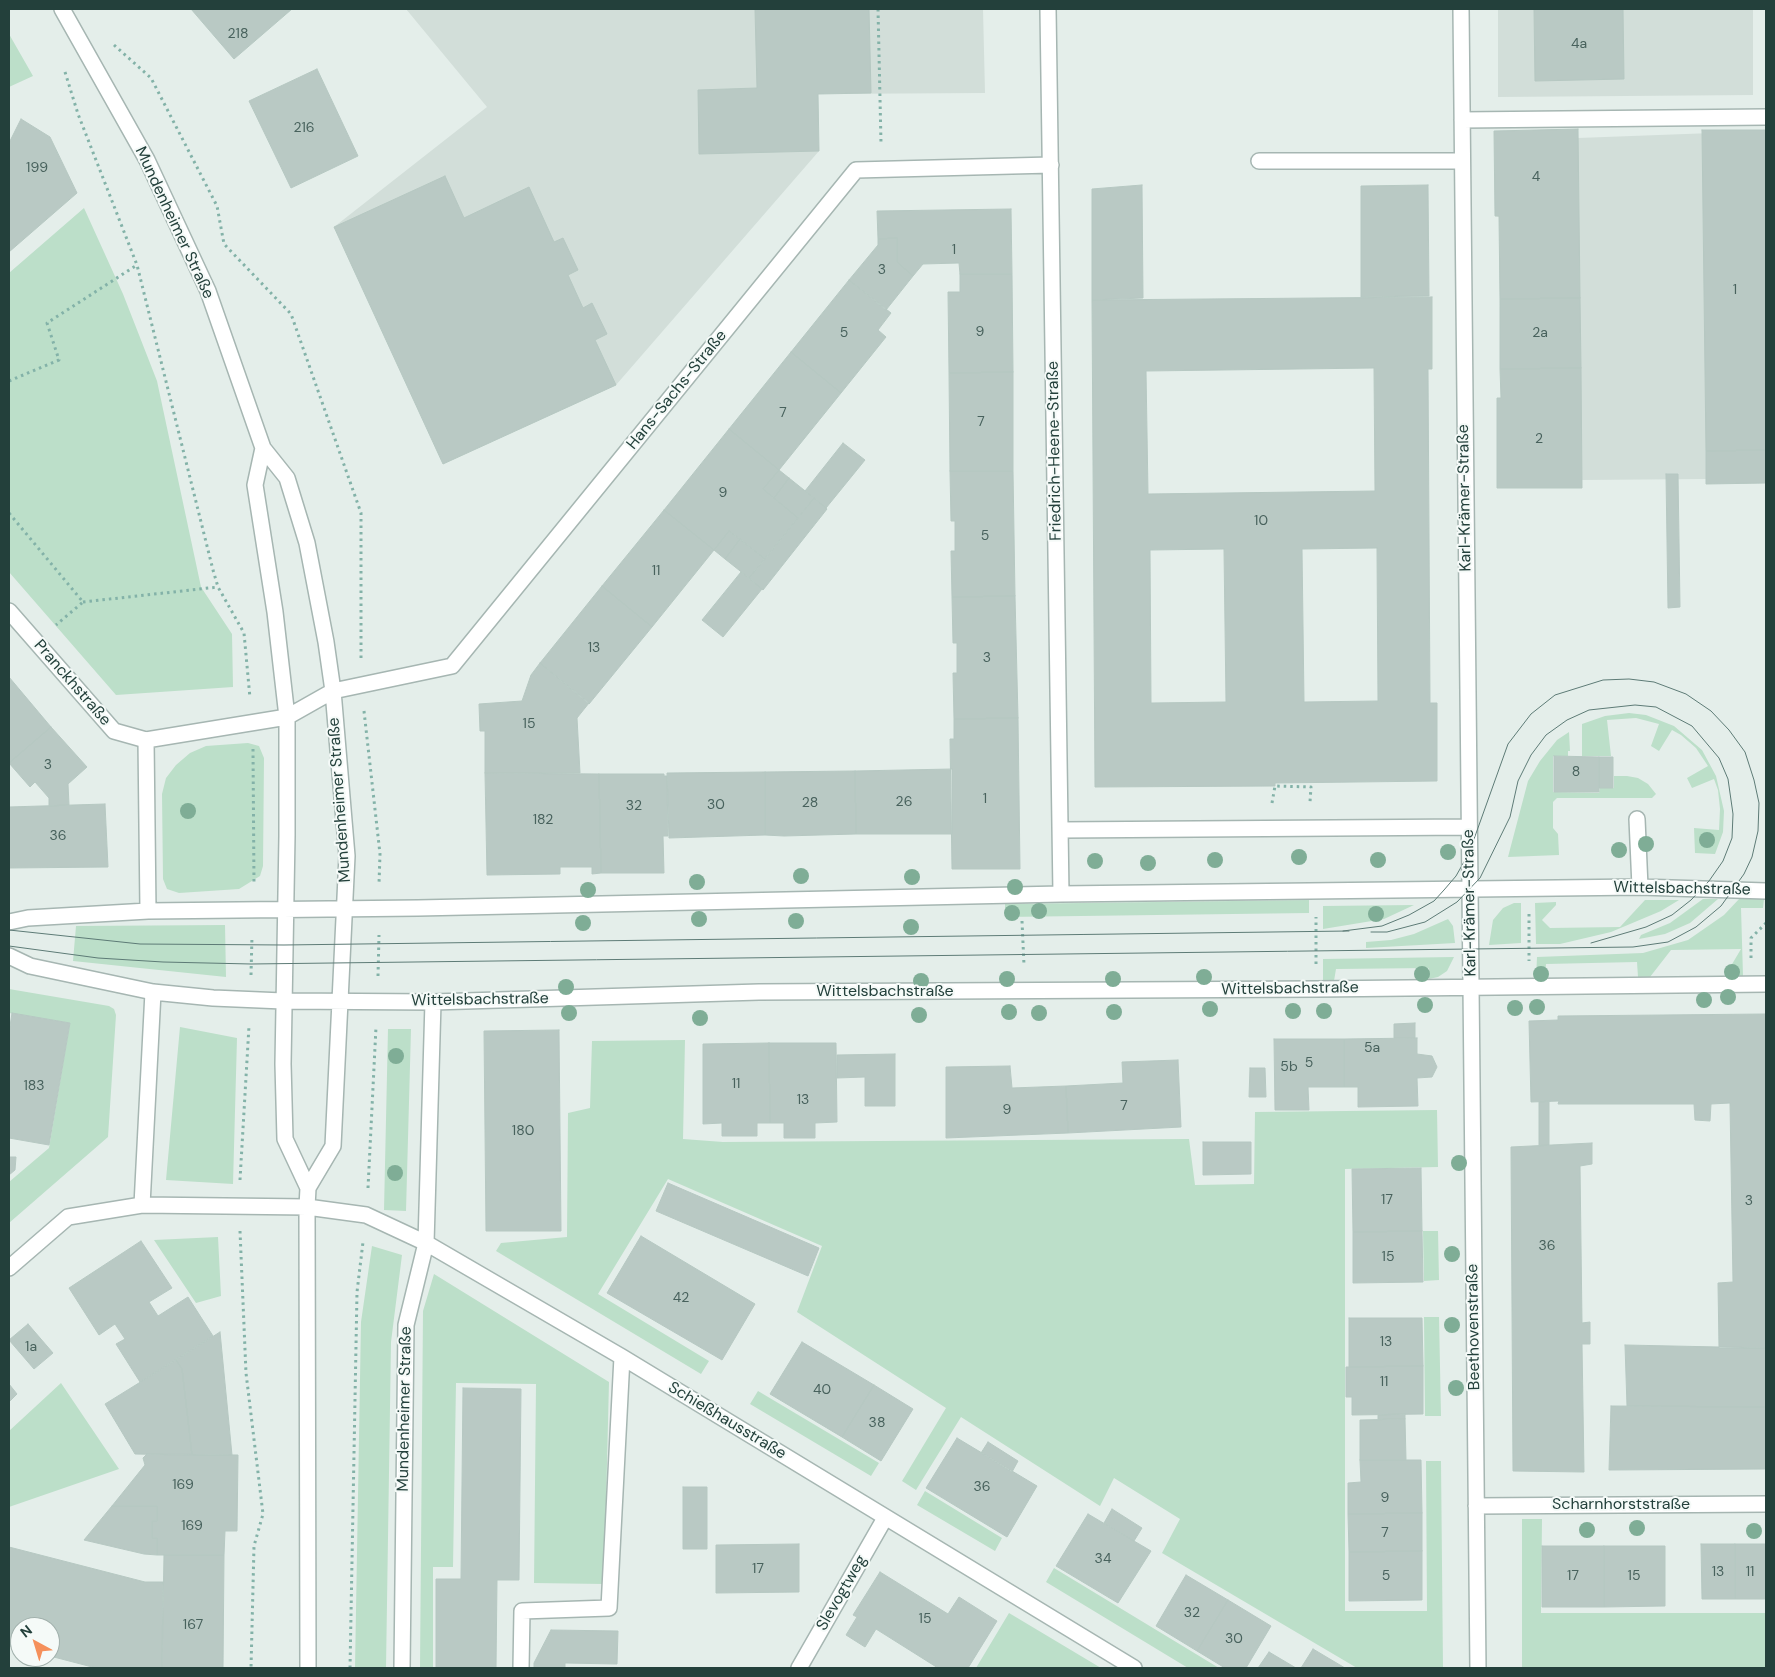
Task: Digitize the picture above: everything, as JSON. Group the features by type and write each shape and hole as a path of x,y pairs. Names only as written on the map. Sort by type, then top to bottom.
{"street":[{"name":"Mundenheimer Straße","path":"62,9 147,160 208,291 263,448 287,478 307,542 323,623 333,691 347,856 342,1002 333,1146 308,1188 307,1207 308,1668"},
{"name":"Friedrich-Heene-Straße","path":"1048,9 1061,894"},
{"name":"Karl-Krämer-Straße","path":"1461,9 1470,987"},
{"path":"1462,120 1766,117"},
{"path":"1259,161 1462,161"},
{"name":"Hans-Sachs-Straße","path":"287,717 333,691 452,666 856,170 1050,165"},
{"name":"Mundenheimer Straße","path":"263,448 255,485 276,612 287,717 283,1001 284,1140 308,1188"},
{"name":"Pranckhstraße","path":"9,611 114,731 146,740"},
{"path":"148,911 146,740 287,717"},
{"path":"1636,819 1640,887"},
{"path":"1061,830 1469,827"},
{"name":"Wittelsbachstraße","path":"9,922 28,918 148,911 285,910 1061,894 1640,887 1766,890"},
{"name":"Wittelsbachstraße","path":"9,956 30,966 153,992 250,1000 342,1002 433,1002 759,992 1025,992 1759,984"},
{"name":"Beethovenstraße","path":"1470,987 1478,1668"},
{"path":"142,1206 153,992"},
{"name":"Mundenheimer Straße","path":"402,1668 406,1325 426,1244 433,1002"},
{"name":"Schießhausstraße","path":"9,1268 68,1217 142,1206 307,1207 366,1215 426,1244 622,1357 1134,1668"},
{"path":"520,1668 522,1612 609,1608 622,1357"},
{"name":"Scharnhorststraße","path":"1476,1506 1766,1504"},
{"name":"Slevogtweg","path":"799,1668 885,1518"}],"path":[{"path":"878,9 882,169"},
{"path":"64,68 78,114 137,265 218,588 244,633 252,722 254,861 250,1000 239,1206 246,1373 263,1514 254,1546 251,1668"},
{"path":"9,381 59,360 47,323 137,265"},
{"path":"9,513 83,602"},
{"path":"36,641 83,602 218,588"},
{"path":"1275,786 1311,787"},
{"path":"347,856 380,854"},
{"path":"254,861 286,859"},
{"path":"1529,889 1529,986"},
{"path":"1316,989 1317,892"},
{"path":"1022,896 1025,992"},
{"path":"1759,984 1751,938 1766,923"}],"shaded area":[{"path":"406,9 983,9 985,93 818,94 819,151 616,385 443,464 334,227 487,107"},
{"path":"1498,9 1753,9 1753,95 1498,97"},
{"path":"1578,129 1578,138 1766,131 1766,483 1706,484 1706,479 1582,480 1582,488 1497,488 1497,398 1501,398 1499,217 1495,216 1494,131"}],"green space":[{"path":"9,34 33,76 9,87"},
{"path":"84,208 123,294 157,381 201,587 232,634 233,687 116,695 9,572 9,273"},
{"path":"1629,713 1646,715 1674,726 1702,750 1716,776 1724,811 1723,832 1715,854 1695,853 1694,828 1719,830 1720,809 1718,790 1714,779 1692,788 1687,778 1708,766 1696,748 1681,735 1672,730 1659,751 1651,746 1659,724 1636,718 1607,720 1611,756 1582,756 1582,724 1605,716"},
{"path":"1569,732 1570,751 1568,751 1568,756 1553,756 1553,792 1599,793 1600,788 1614,788 1614,776 1627,776 1638,778 1648,784 1656,794 1652,798 1557,798 1553,802 1553,828 1558,834 1559,855 1508,857 1528,781 1540,761 1557,740"},
{"path":"248,743 259,746 264,758 263,866 260,876 239,889 179,893 167,889 163,879 162,794 166,778 176,765 190,753 206,746"},
{"path":"1740,898 1764,899 1763,908 1741,908 1743,976 1725,976 1741,949 1671,950 1650,977 1638,977 1637,962 1546,964 1545,979 1536,979 1537,957 1643,953 1688,940 1724,915"},
{"path":"1703,899 1718,899 1690,923 1665,934 1639,939 1641,935 1670,923"},
{"path":"1309,900 1309,913 1005,917 1005,904"},
{"path":"1645,900 1679,900 1661,911 1611,932 1560,944 1536,944 1535,903 1556,902 1556,905 1542,920 1550,928 1620,927"},
{"path":"1514,903 1521,903 1521,943 1489,945 1493,920 1503,908"},
{"path":"1414,905 1384,919 1323,929 1323,906"},
{"path":"1448,919 1453,926 1455,943 1366,948 1366,942 1391,940 1414,934"},
{"path":"225,925 226,977 73,961 76,926"},
{"path":"1454,957 1447,971 1438,977 1429,979 1429,968 1336,969 1334,981 1323,981 1323,959"},
{"path":"9,989 109,1006 114,1009 116,1015 108,1137 9,1223 9,1182 49,1148 70,1023 9,1013"},
{"path":"180,1027 237,1038 233,1184 166,1180"},
{"path":"388,1029 411,1029 406,1211 384,1210"},
{"path":"685,1040 683,1139 723,1142 1189,1139 1195,1185 1254,1184 1255,1112 1437,1110 1438,1167 1345,1169 1345,1611 1427,1611 1426,1461 1441,1461 1443,1668 1357,1668 1162,1553 1180,1519 1114,1478 1100,1506 961,1417 916,1490 902,1481 946,1408 797,1312 822,1246 668,1179 598,1294 709,1361 701,1374 496,1251 501,1243 567,1237 568,1113 590,1108 592,1041"},
{"path":"1423,1231 1438,1231 1439,1280 1424,1281"},
{"path":"218,1237 221,1296 196,1303 154,1240"},
{"path":"372,1246 402,1255 391,1342 386,1668 355,1668 361,1322"},
{"path":"434,1274 609,1382 604,1584 534,1583 536,1384 456,1383 453,1567 433,1567 433,1668 420,1668 423,1311"},
{"path":"1424,1317 1439,1317 1441,1416 1425,1416"},
{"path":"61,1383 119,1469 9,1507 9,1431"},
{"path":"758,1391 879,1463 871,1476 750,1404"},
{"path":"925,1491 1002,1538 995,1551 917,1505"},
{"path":"1522,1519 1542,1519 1541,1613 1766,1613 1766,1668 1522,1668"},
{"path":"1054,1568 1219,1668 1188,1668 1046,1582"},
{"path":"1009,1613 1101,1668 976,1668"}],"building":[{"path":"191,9 292,9 234,59"},
{"path":"755,9 869,9 871,93 818,94 819,151 699,154 698,90 757,88"},
{"path":"1534,9 1623,9 1624,79 1535,81"},
{"path":"317,69 358,156 291,188 249,101"},
{"path":"21,119 50,137 77,193 9,252 9,143"},
{"path":"1578,129 1580,298 1500,299 1499,216 1495,216 1494,131"},
{"path":"1702,130 1766,130 1766,450 1706,451"},
{"path":"445,176 464,218 529,187 554,242 563,238 578,270 568,275 583,308 592,303 607,334 595,340 616,385 443,464 334,227"},
{"path":"1142,185 1143,298 1092,300 1092,189"},
{"path":"1428,185 1429,296 1361,297 1361,186"},
{"path":"1011,209 1012,274 960,274 959,263 923,264 913,276 897,262 897,238 878,239 877,211"},
{"path":"897,238 897,262 913,276 886,310 849,280 878,245 878,239"},
{"path":"960,274 1012,274 1013,372 949,373 948,292 960,292"},
{"path":"849,280 891,313 878,330 886,337 841,393 791,352"},
{"path":"1432,297 1432,369 1428,369 1430,703 1437,703 1437,781 1275,783 1275,786 1095,787 1092,300","holes":["1374,368 1375,491 1148,494 1146,371","1377,548 1378,701 1304,702 1302,549","1224,549 1226,702 1151,703 1150,550"]},
{"path":"1580,298 1581,368 1500,369 1500,299"},
{"path":"791,352 841,393 779,470 729,429"},
{"path":"1581,368 1582,488 1497,488 1497,398 1501,398 1500,369"},
{"path":"1013,372 1013,471 950,471 949,373"},
{"path":"729,429 779,470 763,489 798,518 765,559 729,531 714,550 664,510"},
{"path":"843,443 865,460 826,508 805,491"},
{"path":"1766,450 1766,483 1706,484 1706,451"},
{"path":"779,470 789,478 774,498 763,489"},
{"path":"950,471 1013,471 1015,596 952,597 951,551 955,551 955,521 951,521"},
{"path":"1666,474 1678,474 1680,607 1668,608"},
{"path":"789,478 814,498 798,518 774,498"},
{"path":"814,498 827,509 763,590 749,578"},
{"path":"664,510 714,550 652,627 602,586"},
{"path":"729,531 740,539 725,559 714,550"},
{"path":"740,539 765,559 749,578 725,559"},
{"path":"741,572 762,589 723,637 702,620"},
{"path":"602,586 652,627 589,704 540,663"},
{"path":"1015,596 1018,718 954,719 953,673 957,673 957,643 953,643 952,597"},
{"path":"540,663 589,703 577,718 580,773 485,773 485,731 480,731 479,704 522,701 531,675"},
{"path":"9,677 51,727 9,763"},
{"path":"1018,718 1020,869 952,869 950,739 954,739 954,719"},
{"path":"51,727 87,767 68,784 69,805 49,806 49,798 35,782 30,787 9,763"},
{"path":"1554,756 1599,757 1599,792 1554,792"},
{"path":"1599,757 1613,757 1613,788 1599,788"},
{"path":"952,769 952,834 856,834 855,771"},
{"path":"855,771 856,834 765,835 765,772"},
{"path":"765,772 765,835 669,838 667,773"},
{"path":"485,773 599,774 601,873 592,874 592,867 560,867 560,874 487,875"},
{"path":"599,774 664,774 664,776 667,776 668,836 663,836 664,873 601,873"},
{"path":"105,804 108,867 9,868 9,807"},
{"path":"12,1013 70,1023 49,1145 9,1138 9,1033"},
{"path":"1766,1014 1766,1348 1719,1348 1718,1283 1733,1282 1730,1103 1711,1104 1710,1121 1695,1120 1694,1104 1558,1104 1559,1101 1531,1102 1529,1021 1558,1020 1558,1016"},
{"path":"1415,1023 1415,1038 1394,1038 1394,1024"},
{"path":"559,1030 561,1231 486,1231 484,1031"},
{"path":"1417,1038 1417,1054 1432,1056 1437,1067 1432,1077 1417,1078 1418,1106 1358,1107 1358,1087 1344,1087 1344,1039"},
{"path":"1274,1039 1344,1039 1344,1087 1308,1087 1309,1110 1275,1110"},
{"path":"769,1043 770,1123 757,1123 757,1136 722,1136 722,1123 703,1124 703,1044"},
{"path":"769,1043 836,1043 837,1122 815,1123 815,1138 784,1138 784,1123 770,1123"},
{"path":"895,1054 895,1106 865,1106 865,1077 837,1078 837,1055"},
{"path":"1178,1060 1181,1127 1068,1133 1066,1086 1123,1083 1122,1062"},
{"path":"1010,1066 1012,1088 1066,1086 1068,1133 946,1138 946,1067"},
{"path":"1250,1068 1265,1068 1266,1097 1249,1097"},
{"path":"1549,1101 1549,1145 1539,1146 1539,1102"},
{"path":"1203,1142 1251,1142 1251,1174 1203,1175"},
{"path":"1592,1143 1592,1164 1580,1166 1582,1323 1590,1322 1590,1344 1582,1344 1584,1472 1513,1471 1511,1147"},
{"path":"9,1157 16,1157 15,1170 9,1175"},
{"path":"1421,1168 1422,1231 1353,1232 1352,1169"},
{"path":"668,1183 819,1248 808,1276 656,1211"},
{"path":"1422,1231 1423,1282 1353,1283 1353,1232"},
{"path":"641,1236 755,1304 722,1360 607,1293"},
{"path":"141,1241 172,1288 149,1302 158,1316 188,1297 213,1336 140,1382 116,1344 125,1339 115,1324 99,1335 69,1288"},
{"path":"1349,1318 1422,1318 1423,1366 1349,1367"},
{"path":"28,1324 53,1353 34,1369 9,1340"},
{"path":"220,1332 232,1455 192,1455 182,1369 176,1360"},
{"path":"802,1342 874,1385 842,1437 770,1394"},
{"path":"1625,1345 1766,1348 1766,1407 1627,1406"},
{"path":"176,1360 182,1369 192,1455 135,1454 105,1404"},
{"path":"1423,1366 1423,1414 1352,1415 1352,1397 1346,1397 1346,1367"},
{"path":"9,1384 17,1394 9,1402"},
{"path":"874,1385 913,1409 881,1461 842,1437"},
{"path":"463,1388 521,1389 519,1580 497,1580 496,1668 436,1668 436,1579 461,1579"},
{"path":"1611,1406 1766,1407 1766,1469 1609,1470"},
{"path":"1405,1414 1405,1419 1378,1419 1378,1415"},
{"path":"1405,1419 1406,1460 1360,1460 1360,1420"},
{"path":"957,1438 1037,1486 1007,1537 926,1488"},
{"path":"988,1442 1018,1461 1012,1472 981,1453"},
{"path":"147,1454 238,1455 237,1531 225,1531 224,1555 157,1555 157,1538 152,1538 152,1521 157,1521 157,1506 112,1506 145,1465 143,1458"},
{"path":"1360,1460 1421,1460 1422,1513 1348,1514 1348,1483 1361,1482"},
{"path":"683,1487 707,1487 707,1549 683,1549"},
{"path":"112,1506 157,1506 157,1521 152,1521 152,1538 157,1538 157,1555 144,1554 84,1540"},
{"path":"1112,1509 1142,1528 1134,1541 1104,1523"},
{"path":"1422,1513 1422,1551 1349,1552 1348,1514"},
{"path":"1088,1514 1151,1551 1118,1603 1056,1566"},
{"path":"799,1544 799,1592 716,1593 716,1545"},
{"path":"1701,1544 1735,1544 1735,1599 1702,1599"},
{"path":"1735,1544 1766,1544 1766,1599 1735,1599"},
{"path":"1542,1546 1604,1546 1604,1607 1542,1607"},
{"path":"1604,1546 1665,1546 1665,1606 1604,1607"},
{"path":"9,1547 145,1582 163,1582 162,1668 96,1668 60,1659 60,1617 10,1617 9,1646"},
{"path":"1422,1551 1422,1600 1349,1601 1349,1552"},
{"path":"164,1555 224,1555 223,1668 162,1668"},
{"path":"880,1572 948,1614 959,1597 997,1621 968,1668 938,1668 876,1629 865,1647 846,1635 857,1617 853,1615"},
{"path":"1186,1575 1228,1600 1197,1651 1156,1626"},
{"path":"1228,1600 1271,1626 1246,1668 1225,1668 1197,1651"},
{"path":"551,1630 618,1631 617,1664 565,1663 565,1668 534,1668 534,1663"},
{"path":"1313,1649 1345,1668 1301,1668"},
{"path":"1269,1652 1296,1668 1258,1668"}],"tram line":[{"path":"9,946 98,958 251,964 1633,947 1668,942 1696,927 1721,906 1744,874 1752,857 1758,831 1759,803 1745,752 1729,730 1711,711 1686,694 1654,682 1629,679 1603,680 1555,695 1531,714 1508,744 1469,853 1456,876 1444,890 1434,901 1409,915 1382,926 1343,931"},
{"path":"1371,932 1387,932 1425,922 1457,902 1480,878 1510,817 1518,781 1531,755 1546,735 1567,720 1589,710 1635,705 1656,707 1692,726 1719,758 1728,779 1733,814 1732,838 1723,861 1709,881 1691,900 1672,915 1646,927 1591,943"},
{"path":"9,930 140,944 284,945 1349,931"}]}
